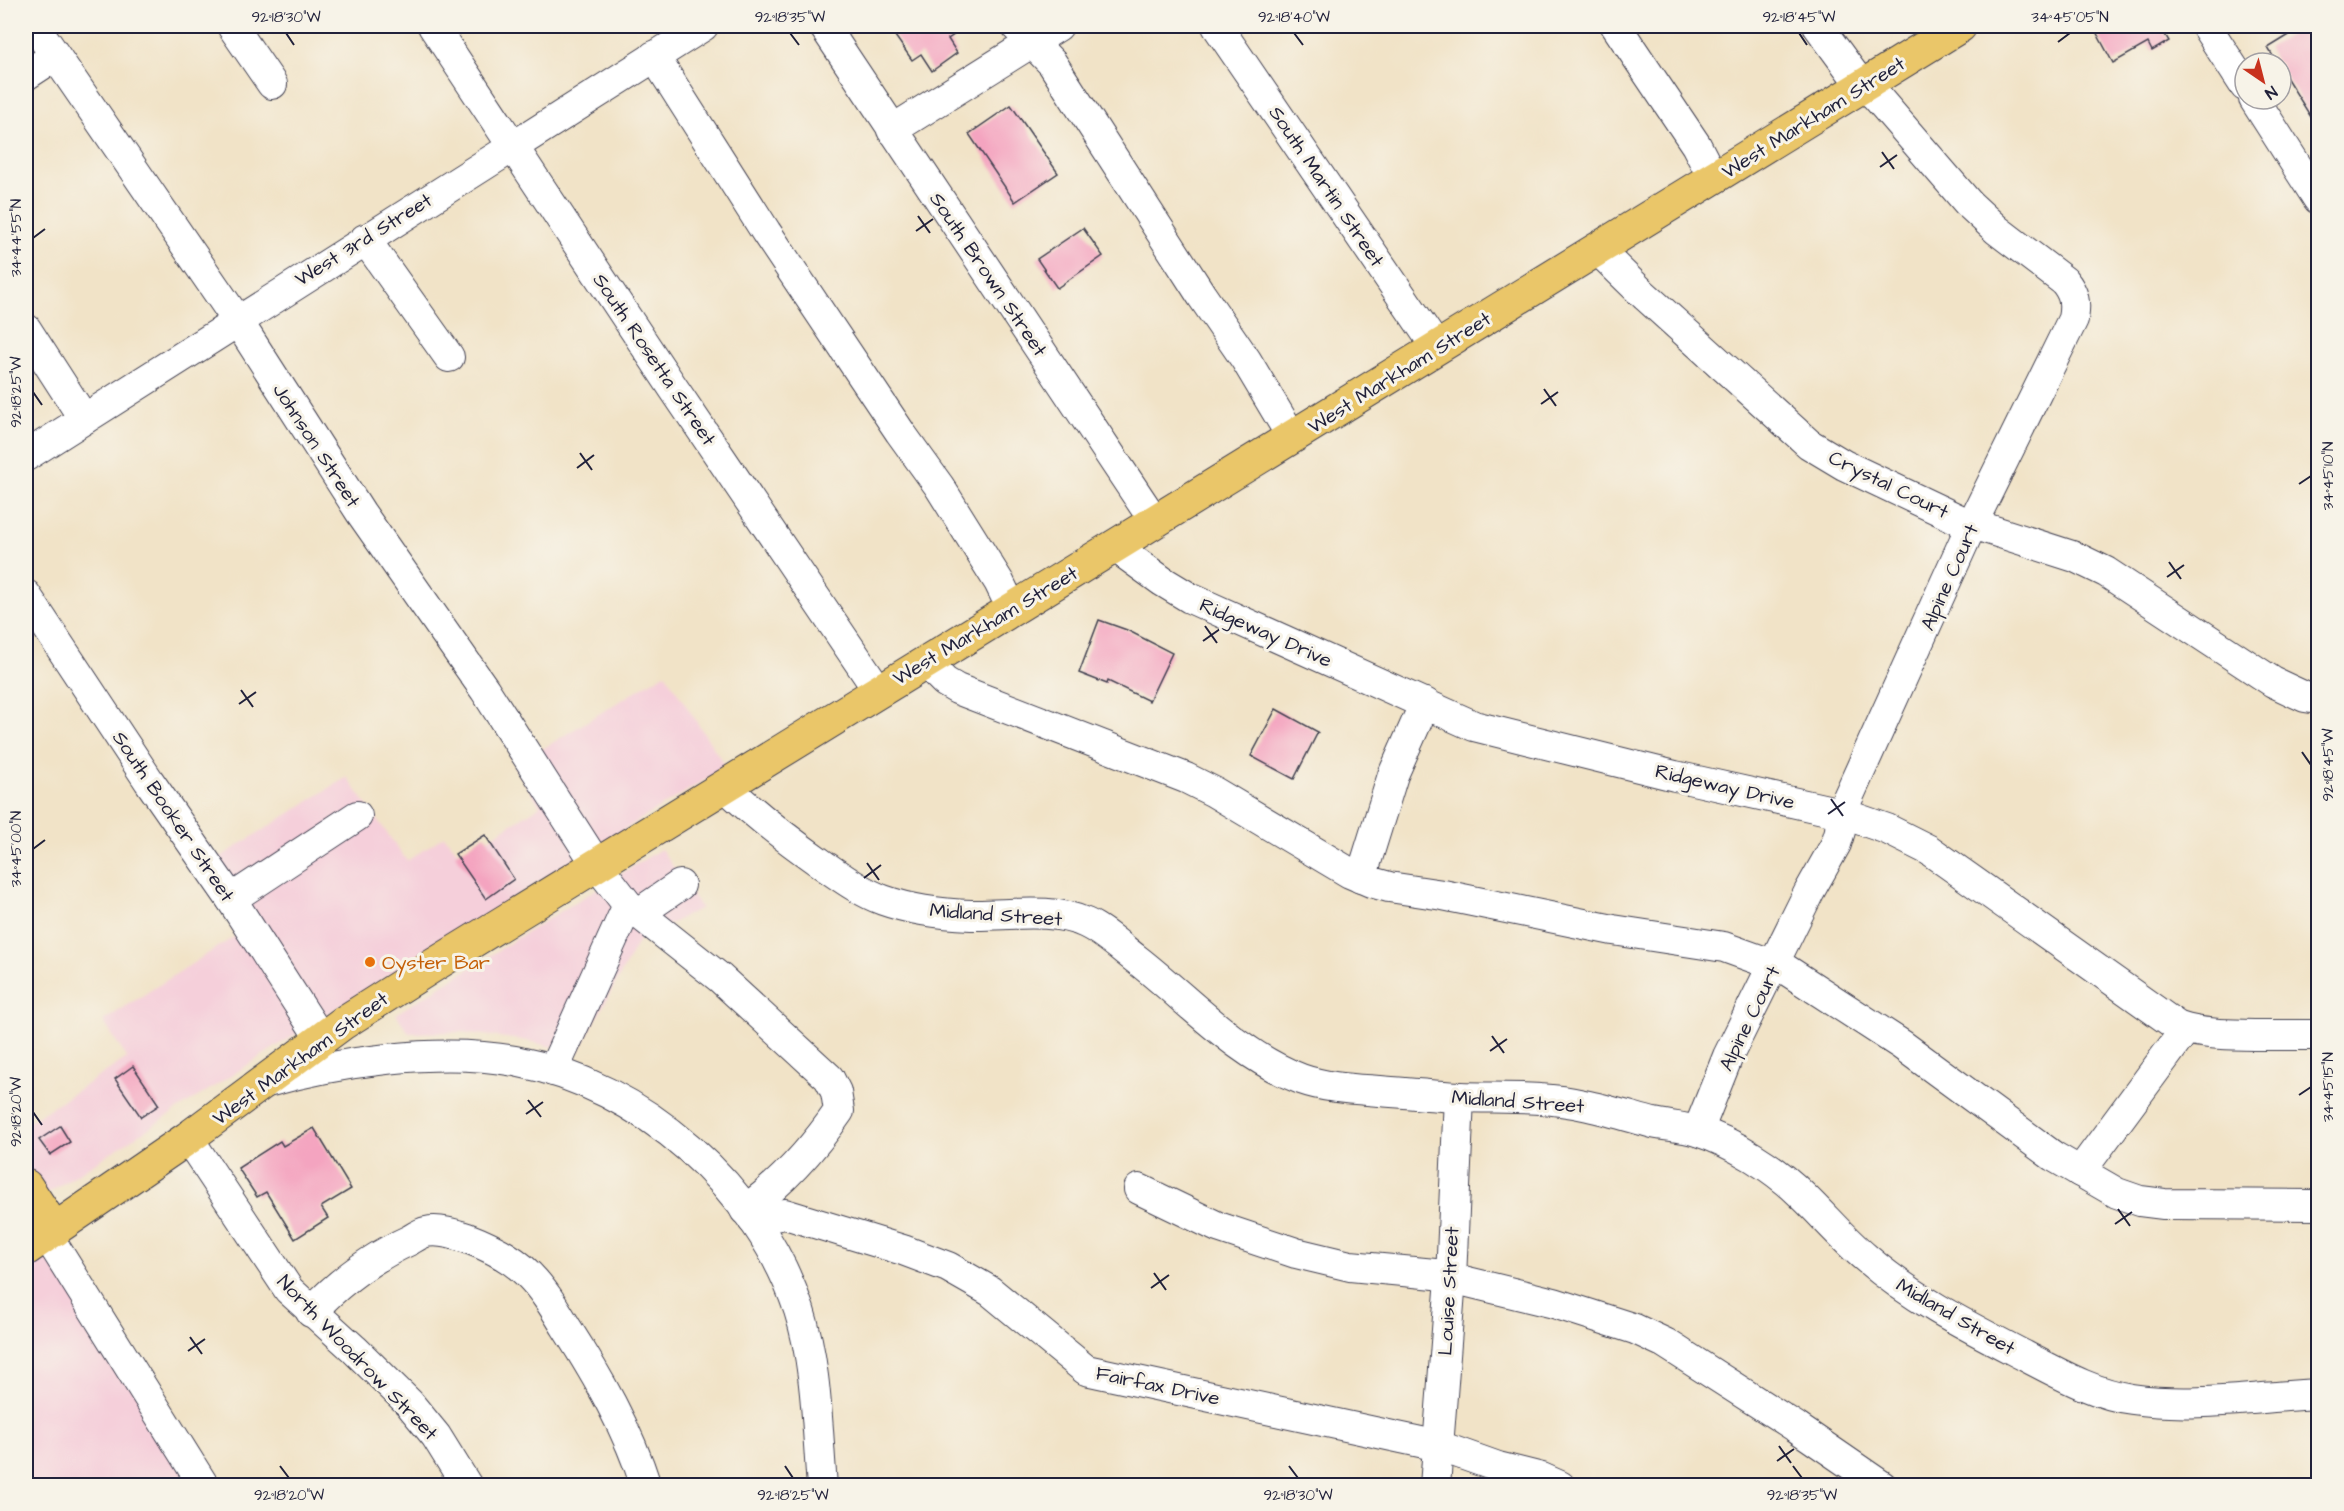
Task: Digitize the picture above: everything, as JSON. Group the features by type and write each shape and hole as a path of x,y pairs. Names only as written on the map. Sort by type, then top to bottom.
{"main road":[{"name":"West Markham Street","path":"42,1238 188,1138 321,1040 434,965 1960,26"},
{"path":"26,1186 42,1238"}],"street":[{"name":"Johnson Street","path":"35,26 237,320 361,513 485,690 597,865 633,909 720,978 829,1078 836,1092 839,1111 821,1138 749,1215"},
{"path":"232,26 272,84"},
{"name":"South Rosetta Street","path":"433,26 674,389 878,690"},
{"name":"West 3rd Street","path":"26,456 703,26"},
{"name":"South Brown Street","path":"824,26 1155,522"},
{"path":"892,130 1024,34 1058,26"},
{"name":"South Martin Street","path":"1217,26 1437,348"},
{"path":"1616,26 1696,145 1713,178"},
{"name":"Alpine Court","path":"1698,1131 1728,1056 1809,892 1836,844 1840,831 1841,813 1972,524 2073,319 2074,299 2070,288 2064,281 1997,230 1969,204 1875,95 1862,86 1818,26"},
{"path":"2206,26 2233,68"},
{"path":"1024,34 1052,63 1202,296 1246,360 1293,437"},
{"path":"26,75 55,56"},
{"path":"654,56 766,232 900,432 939,486 999,582 1012,609"},
{"path":"2262,111 2319,199"},
{"path":"365,239 449,357"},
{"name":"Crystal Court","path":"1598,250 1641,292 1809,444 1844,465 1972,524 2075,557 2106,572 2273,682 2305,697 2319,699"},
{"path":"26,329 84,418"},
{"name":"Ridgeway Drive","path":"1114,546 1190,598 1474,726 1504,735 1841,813 1887,829 1929,850 2185,1030 2210,1033 2319,1035"},
{"name":"South Booker Street","path":"26,595 149,781 231,898 321,1040"},
{"path":"925,662 957,689 1186,778 1361,878 1389,887 1443,895 1613,930 1724,947 1785,969 1902,1045 2053,1156 2117,1193 2140,1201 2164,1204 2319,1205"},
{"path":"1361,878 1393,775 1425,703"},
{"name":"Midland Street","path":"726,786 751,811 790,842 845,880 882,900 945,913 1036,914 1084,922 1148,969 1236,1042 1295,1077 1312,1083 1346,1088 1459,1097 1567,1101 1614,1110 1654,1123 1698,1131 1741,1151 1780,1176 1864,1257 1916,1296 1979,1332 2090,1387 2127,1398 2156,1401 2210,1401 2319,1394"},
{"path":"231,898 357,816"},
{"path":"554,1071 633,909 680,885"},
{"path":"2080,1172 2185,1030"},
{"path":"263,1083 321,1070 418,1057 463,1056 513,1061 554,1071 623,1101 674,1136 710,1167 749,1215 784,1275 798,1308 807,1337 814,1386 822,1485"},
{"name":"Louise Street","path":"1435,1485 1451,1278 1459,1097"},
{"name":"North Woodrow Street","path":"188,1138 289,1290 354,1348 409,1403 436,1436 467,1485"},
{"path":"1138,1189 1218,1227 1296,1253 1350,1266 1435,1274 1554,1303 1635,1329 1665,1343 1882,1485"},
{"name":"Fairfax Drive","path":"749,1215 785,1214 903,1250 948,1267 990,1291 1086,1370 1439,1446 1498,1467 1560,1485"},
{"path":"311,1312 349,1277 399,1245 426,1232 457,1234 476,1241 528,1273 542,1290 589,1363 623,1425 646,1485"},
{"path":"42,1238 204,1485"}],"shaded area":[{"path":"665,673 726,767 424,952 26,1207 26,1124 127,1058 103,1021 240,933 195,873 347,777 407,861 444,836 461,856 540,806 515,766"},
{"path":"661,849 701,908 660,929 645,929 578,1053 528,1041 462,1032 409,1033 396,1014"},
{"path":"55,1230 201,1485 26,1486 26,1249"}],"building":[{"path":"888,26 967,26 948,39 957,53 932,71 921,54 912,60"},
{"path":"2093,26 2178,26 2164,33 2169,41 2152,51 2148,43 2113,63"},
{"path":"2304,26 2319,26 2319,130 2293,88 2293,51 2270,51 2268,48"},
{"path":"1011,105 1058,173 1015,202 969,134"},
{"path":"1083,228 1103,256 1057,288 1037,259"},
{"path":"1099,620 1127,630 1172,653 1149,701 1108,681 1107,684 1079,673"},
{"path":"1276,709 1318,732 1294,779 1251,756"},
{"path":"485,835 514,879 486,899 455,854"},
{"path":"133,1066 159,1105 141,1117 115,1079"},
{"path":"60,1126 70,1142 50,1155 39,1140"},
{"path":"314,1128 351,1189 321,1207 328,1218 295,1239 266,1192 257,1197 238,1168 280,1141 283,1146"}],"place":[{"name":"Oyster Bar","path":"370,962"}]}
